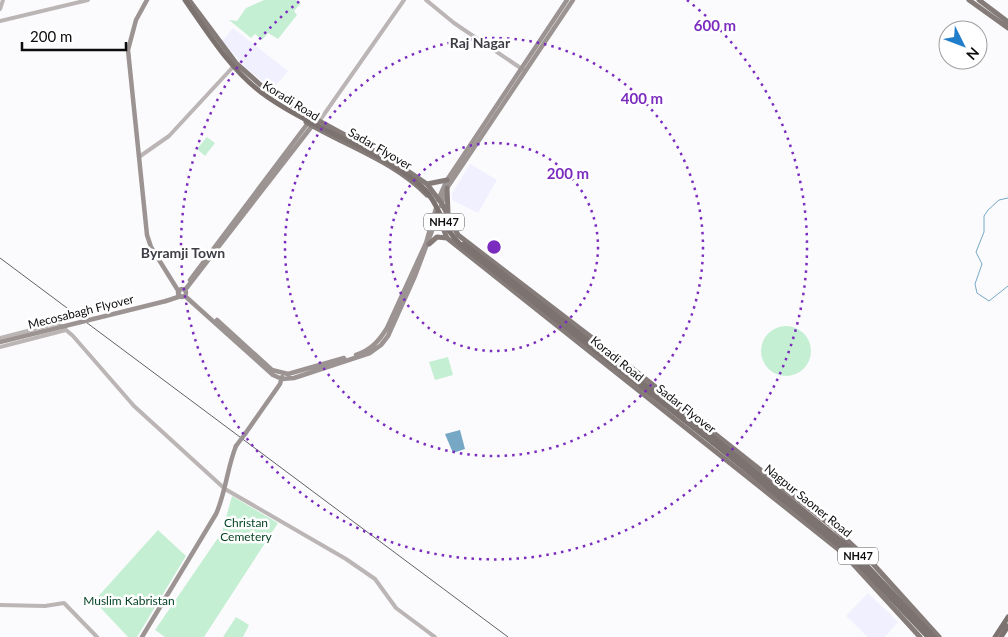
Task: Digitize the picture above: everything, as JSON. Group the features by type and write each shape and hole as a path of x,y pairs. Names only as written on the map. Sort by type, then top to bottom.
{"highway":[{"name":"Sadar Flyover","path":"187,1 232,62 263,90 303,115 403,170 422,184 432,194 452,232 458,239 726,450"},
{"name":"Nagpur Saoner Road","path":"726,450 739,457 772,488 851,548 936,636"},
{"name":"Nagpur Saoner Road","path":"726,450 846,551 928,637"},
{"path":"994,637 1008,617"},
{"path":"1001,637 1008,626"}],"main road":[{"path":"147,0 136,20 128,50 147,235 150,247 182,293 273,375 294,378 370,353 385,340 426,243 440,201 567,0"},
{"path":"409,283 429,244 447,180 573,0"},
{"path":"969,0 1008,28"},
{"path":"979,0 1008,22"},
{"name":"Koradi Road","path":"187,1 246,72 276,96 393,161 427,184 440,201 458,236 723,439 726,450 758,467 856,546 936,636"},
{"name":"Koradi Road","path":"187,1 232,68 260,94 312,126 406,177 426,194 436,210"},
{"name":"Mecosabagh Flyover","path":"0,342 167,301 182,293 312,126"},
{"path":"427,184 447,180"},
{"path":"447,188 448,217"},
{"name":"NH47","path":"436,210 438,216"},
{"name":"Koradi Road","path":"438,216 447,238 585,347 726,450 843,553 920,637"},
{"path":"429,244 437,238 447,238"},
{"path":"585,347 592,338"},
{"path":"142,637 215,516 225,489 236,446 282,376"}],"street":[{"path":"0,9 3,0"},
{"path":"0,21 88,0"},
{"path":"312,126 319,121 404,0"},
{"path":"426,0 454,23 523,70"},
{"path":"139,157 169,136 232,68"},
{"path":"0,338 58,323 134,406 225,489 329,549 375,579 396,608 435,637"},
{"path":"0,347 66,330"},
{"path":"0,604 45,606 64,603 97,637"}],"shaded area":[{"path":"233,28 288,71 273,89 248,70 222,41"},
{"path":"470,164 497,180 478,213 452,200 452,193"},
{"path":"868,593 898,622 885,637 868,637 846,616"}],"green space":[{"path":"264,0 296,0 301,3 294,11 297,15 278,39 268,33 262,40 255,34 251,38 229,20 237,21 246,8"},
{"path":"207,137 215,143 205,156 197,149"},
{"path":"786,326 796,328 804,333 809,341 811,351 809,361 804,369 796,374 786,376 776,374 768,369 763,361 761,351 763,341 768,333 776,328"},
{"path":"448,357 453,375 435,380 429,362"},
{"name":"Christan Cemetery","path":"232,496 278,523 204,637 165,637 155,630 222,532"},
{"name":"Muslim Kabristan","path":"158,530 186,556 137,637 128,637 94,601"},
{"path":"236,617 249,625 243,637 223,637"}],"water":[{"path":"460,430 465,449 453,453 445,434"}],"waterway":[{"path":"1008,198 999,200 984,216 984,232 976,252 982,264 975,284 977,293 989,301 1008,286"}],"railway":[{"path":"0,258 508,637"}],"district":[{"name":"Raj Nagar","path":"480,43"},
{"name":"Byramji Town","path":"183,253"}]}
